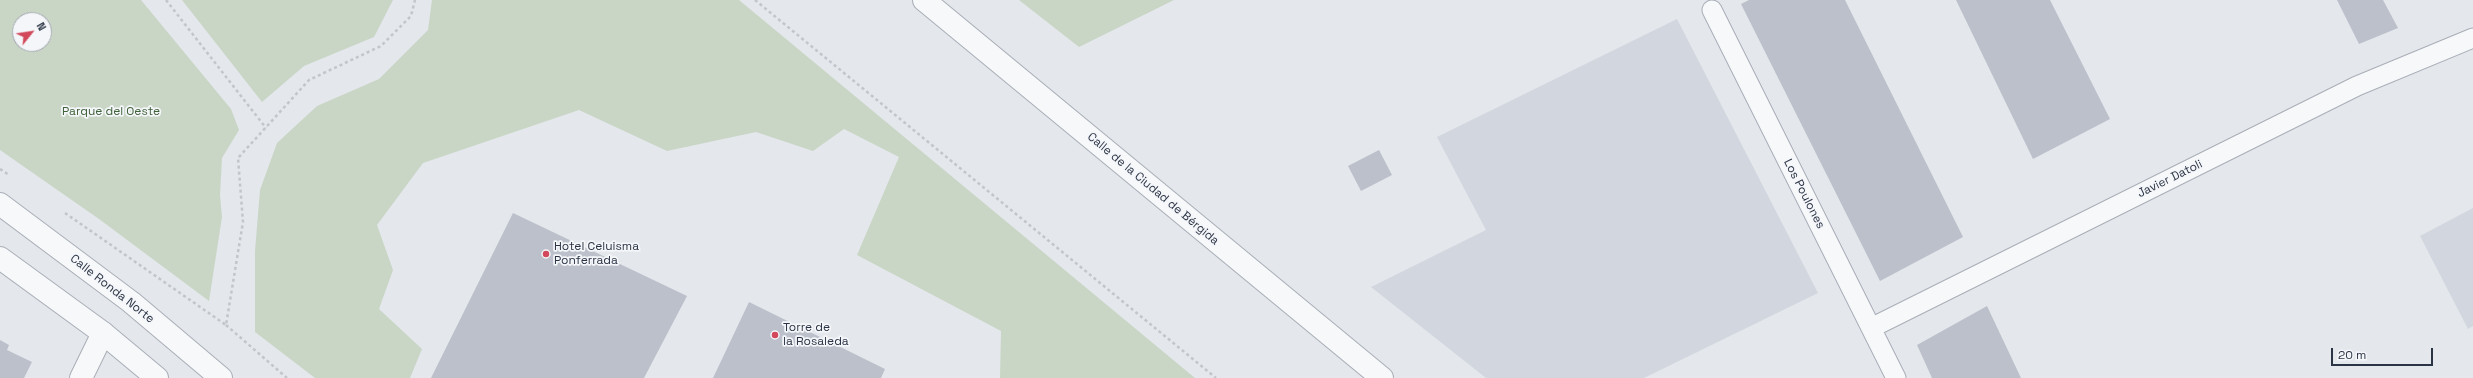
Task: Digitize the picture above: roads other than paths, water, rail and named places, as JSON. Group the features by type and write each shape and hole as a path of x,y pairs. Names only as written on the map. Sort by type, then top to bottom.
{"street":[{"name":"Calle de la Ciudad de Bérgida","path":"924,0 1382,378"},
{"name":"Calle Ronda Norte","path":"0,204 131,302 221,378"},
{"path":"0,258 103,333 158,378"},
{"path":"82,378 103,333"}],"lane":[{"name":"Los Poulones","path":"1712,10 1896,378"},
{"name":"Javier Datoli","path":"1871,328 2357,86 2473,38"}],"place":[{"name":"Hotel Celuisma Ponferrada","path":"546,254"},
{"name":"Torre de la Rosaleda","path":"775,335"}],"park label":[{"name":"Parque del Oeste","path":"111,112"}]}
